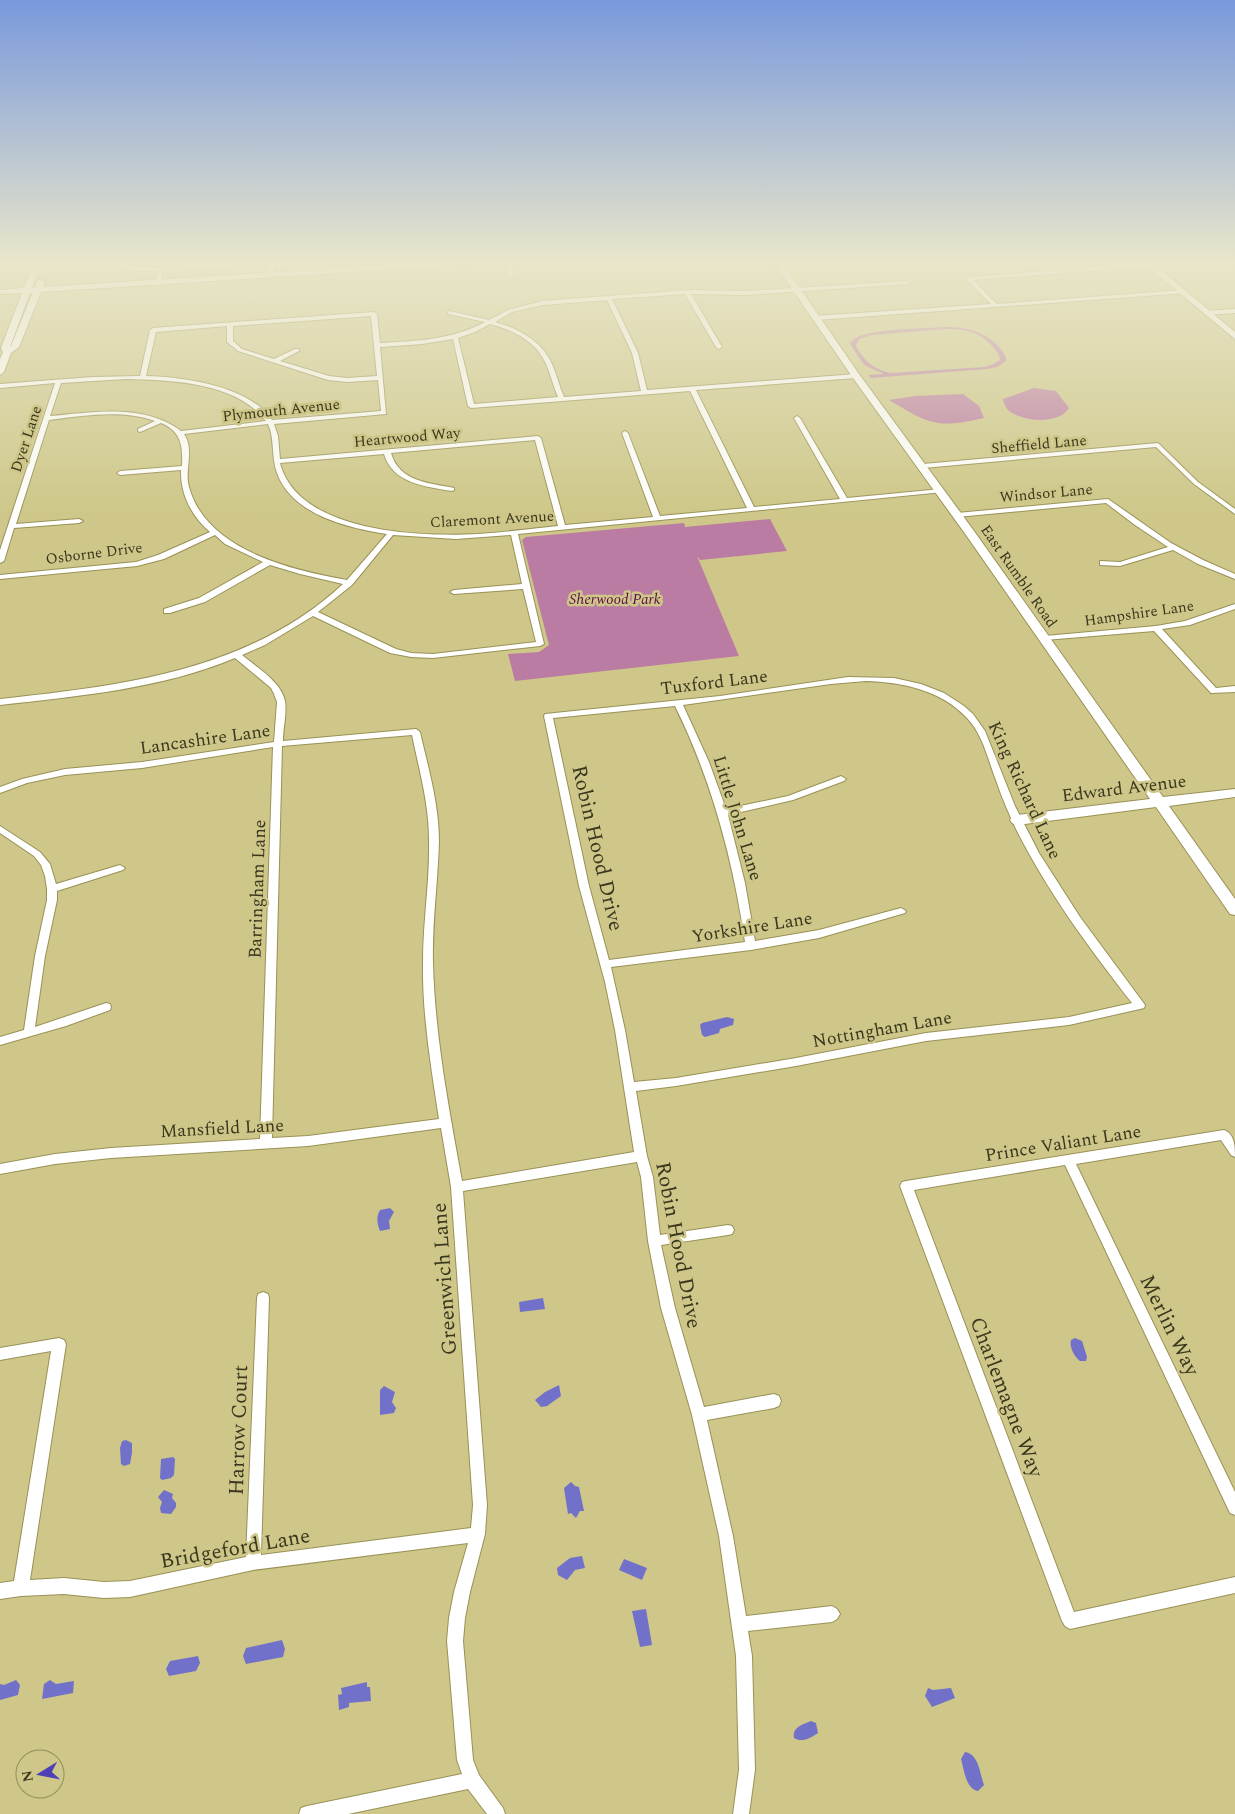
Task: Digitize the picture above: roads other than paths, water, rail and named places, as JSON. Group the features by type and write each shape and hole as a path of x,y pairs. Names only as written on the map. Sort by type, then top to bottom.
{"street":[{"path":"6,346 5,348 8,352"},
{"path":"0,372 8,352 16,346"},
{"path":"143,378 150,346"},
{"path":"233,346 240,350 337,379 381,378 377,346"},
{"path":"457,346 471,406 856,376"},
{"path":"536,346 546,358 561,398"},
{"path":"632,346 645,392"},
{"name":"East Rumble Road","path":"835,346 941,491 1235,910"},
{"path":"275,361 297,350"},
{"path":"0,386 143,378 181,381 222,390 256,407 270,422"},
{"name":"Plymouth Avenue","path":"180,433 270,422 384,413 381,378"},
{"name":"Dyer Lane","path":"0,561 58,382"},
{"path":"692,389 752,510"},
{"path":"46,418 116,414 160,421 180,433 186,445 184,484 189,500 204,522 238,548 269,562 309,575 350,582"},
{"path":"797,418 845,501"},
{"path":"140,430 160,421"},
{"name":"Claremont Avenue","path":"270,422 276,436 277,461 281,478 302,501 313,508 355,526 391,533 458,537 514,533 941,491"},
{"path":"625,433 657,519"},
{"name":"Heartwood Way","path":"277,461 538,438 562,528"},
{"name":"Sheffield Lane","path":"923,466 1158,446 1196,483 1235,512"},
{"path":"387,451 391,464 402,474 418,482 452,489"},
{"path":"120,473 184,468"},
{"name":"Windsor Lane","path":"957,515 1108,501 1136,524 1173,548 1235,577"},
{"path":"11,526 80,520"},
{"name":"Osborne Drive","path":"0,577 137,564 161,557 216,532"},
{"path":"0,702 137,685 189,672 237,655 275,636 314,613 350,582 391,533"},
{"path":"314,613 393,651 411,655 433,656 540,644 514,533"},
{"path":"1103,564 1120,564 1173,548"},
{"path":"167,611 202,600 269,562"},
{"path":"454,592 527,586"},
{"name":"Hampshire Lane","path":"1045,638 1156,628 1187,623 1235,606"},
{"path":"1156,628 1214,691 1235,688"},
{"name":"Barringham Lane","path":"237,655 274,687 281,702 278,744 266,1143"},
{"name":"Tuxford Lane","path":"548,716 678,703 840,680 884,679"},
{"name":"King Richard Lane","path":"884,679 912,684 930,690 950,700 971,717 990,751 1017,820 1048,878 1077,922 1140,1005"},
{"name":"Little John Lane","path":"678,703 700,749 724,813 738,868 751,946"},
{"name":"Robin Hood Drive","path":"548,716 584,886 620,1030 641,1156 647,1177 654,1241 668,1308 698,1415 726,1536 745,1665 747,1770 741,1814"},
{"name":"Lancashire Lane","path":"0,790 25,781 65,772 162,762 278,744 416,732"},
{"name":"Greenwich Lane","path":"416,732 430,799 434,839 428,961 430,1009 435,1060 457,1187 480,1505 478,1534 462,1592 455,1641 465,1760 472,1780 497,1814"},
{"path":"724,813 790,798 842,779"},
{"name":"Edward Avenue","path":"1017,820 1235,793"},
{"path":"0,829 37,854 48,870 52,889 38,965 29,1033"},
{"path":"52,889 120,868"},
{"name":"Yorkshire Lane","path":"605,964 751,946 819,934 901,911"},
{"name":"Nottingham Lane","path":"630,1087 676,1082 796,1062 926,1037 1069,1020 1140,1005"},
{"path":"0,1041 106,1007"},
{"name":"Mansfield Lane","path":"0,1169 111,1153 358,1136 447,1123"},
{"name":"Prince Valiant Lane","path":"906,1186 1224,1135 1235,1152"},
{"path":"457,1187 641,1156"},
{"name":"Merlin Way","path":"1068,1160 1235,1508"},
{"name":"Charlemagne Way","path":"906,1186 1070,1621 1235,1585"},
{"path":"654,1241 728,1230"},
{"name":"Harrow Court","path":"253,1563 263,1298"},
{"path":"0,1354 59,1344 21,1588"},
{"path":"698,1415 774,1401"},
{"name":"Bridgeford Lane","path":"0,1591 64,1586 104,1590 130,1589 253,1563 478,1534"},
{"path":"740,1624 832,1614"},
{"path":"307,1814 472,1780"}],"park label":[{"name":"Sherwood Park","path":"615,599"}]}
